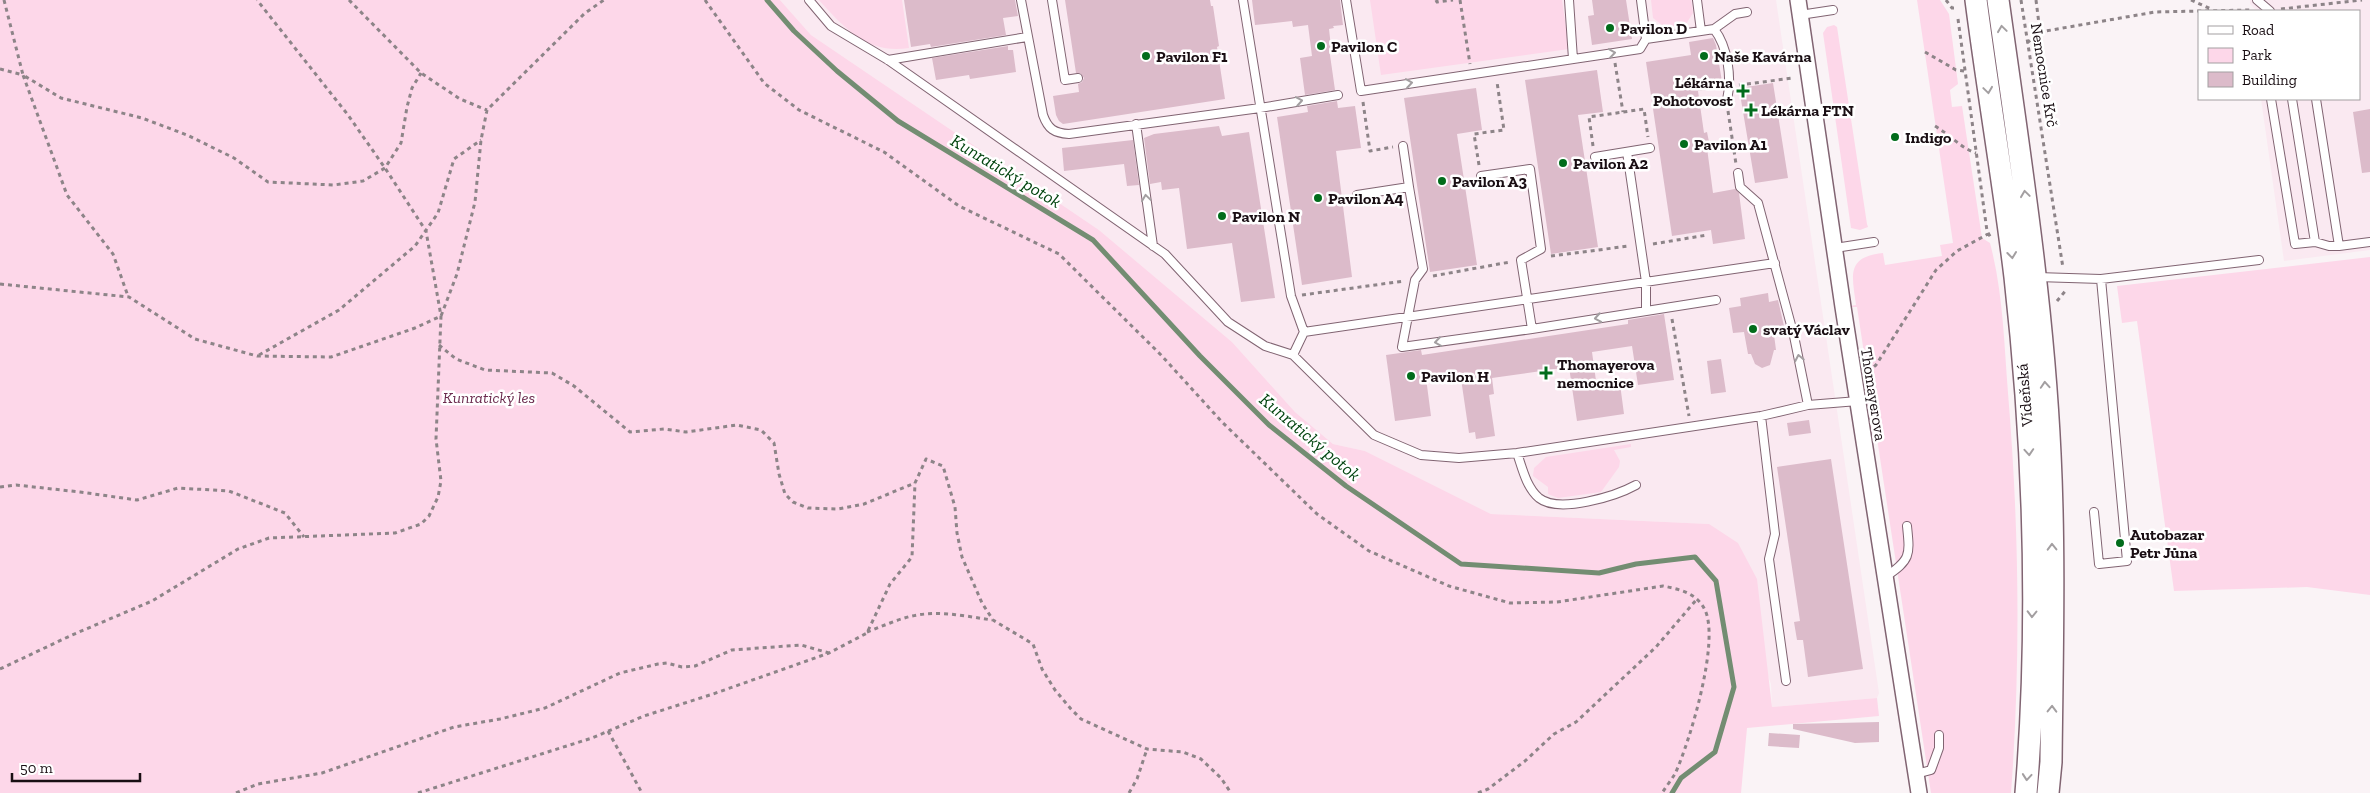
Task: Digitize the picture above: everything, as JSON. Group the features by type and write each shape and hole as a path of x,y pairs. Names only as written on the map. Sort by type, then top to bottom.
{"main road":[{"name":"Vídeňská","path":"1976,0 2015,279 2029,453 2033,569 2029,755 2026,793"},
{"name":"Vídeňská","path":"1998,0 2036,277 2050,454 2052,546 2051,762 2048,793"}],"street":[{"name":"Thomayerova","path":"1799,7 1919,793"}],"lane":[{"path":"809,0 831,26 888,60 1165,254 1228,322 1265,346 1293,355 1374,435 1421,455 1459,458 1517,453 1761,416 1808,405 1858,401"},
{"path":"1021,0 1043,115 1047,127 1057,133 1068,134 1260,108 1338,94"},
{"path":"1052,0 1064,80 1078,78"},
{"path":"1243,0 1291,296 1304,332 1293,355"},
{"path":"1346,0 1361,91 1640,49 1646,39 1641,0"},
{"path":"1570,0 1573,59"},
{"path":"1696,0 1701,31"},
{"path":"2257,0 2268,10"},
{"path":"1799,7 1834,10"},
{"path":"1646,39 1714,29 1735,14 1747,12"},
{"path":"1714,29 1723,40 1730,86 1727,100"},
{"path":"888,60 1027,37"},
{"path":"2271,100 2295,244 2315,242 2329,246 2339,246 2370,242"},
{"path":"2292,100 2315,242"},
{"path":"2316,100 2339,246"},
{"path":"1136,124 1153,246"},
{"path":"1403,146 1423,269 1415,280 1406,317 1402,347 1716,300"},
{"path":"1595,157 1650,148"},
{"path":"1627,152 1642,246 1646,282 1646,310"},
{"path":"1481,176 1530,169 1541,248 1521,260 1532,329"},
{"path":"1738,174 1740,188 1758,203 1794,336 1808,405"},
{"path":"1357,195 1409,187"},
{"path":"1835,248 1874,242"},
{"path":"2036,277 2101,279 2259,260"},
{"path":"1304,332 1775,263"},
{"path":"2094,512 2099,564 2127,561 2101,279"},
{"path":"1761,416 1775,534 1769,559 1786,682"},
{"path":"1517,453 1530,487 1539,498 1550,504 1565,504 1617,495 1636,485"},
{"path":"1885,578 1900,567 1910,552 1907,526"},
{"path":"1916,774 1931,770 1939,748 1939,735"}],"path":[{"path":"4,0 23,74 67,195 113,254 128,297"},
{"path":"0,669 72,635 152,601 238,549 256,541 269,538 395,533 421,524 429,516 438,497 441,481 436,439 441,316 426,231 348,115 257,0"},
{"path":"349,0 421,72 460,99 487,110"},
{"path":"0,284 128,297 195,339 257,356 331,357 415,328 441,316 457,274 475,202 481,140 487,110 585,13 604,0"},
{"path":"705,0 764,83 799,110 884,152 959,206 1059,254 1161,355 1222,422 1311,507 1369,551 1449,586 1510,603 1557,602 1663,586 1680,589 1698,599 1705,610 1709,626 1707,666 1692,728 1674,774 1662,793"},
{"path":"1436,0 1437,2 1453,0"},
{"path":"1460,0 1472,74"},
{"path":"1946,0 1952,8 1956,8"},
{"path":"1856,385 1876,365 1936,270 1957,251 1988,232 1955,0"},
{"name":"Nemocnice Krč","path":"2021,0 2044,154"},
{"path":"2036,0 2040,32"},
{"path":"2191,0 2211,9"},
{"path":"2277,10 2362,0"},
{"path":"2027,42 2040,32 2155,12 2211,9 2240,10"},
{"path":"1925,52 1956,70 1964,71"},
{"path":"1614,59 1623,112"},
{"path":"0,70 23,74 61,98 142,118 187,135 234,158 268,182 334,185 363,181 385,168 402,143 407,106 412,88 421,72"},
{"path":"1481,176 1474,134 1504,130 1496,77"},
{"path":"1730,86 1793,78"},
{"path":"1362,97 1370,150 1403,146"},
{"path":"1727,100 1738,174"},
{"path":"1595,157 1589,117 1644,109 1650,148"},
{"path":"1935,126 1954,138 1966,150 1976,153"},
{"path":"257,356 340,310 415,246 438,213 454,159 481,140"},
{"path":"1550,256 1642,246 1707,235"},
{"path":"1291,296 1415,280 1521,260"},
{"path":"1670,307 1691,426"},
{"path":"439,345 456,359 484,370 552,373 574,386 630,432 664,428 686,432 737,425 761,430 774,443 785,494 793,502 808,508 838,509 864,504 915,483"},
{"path":"866,632 890,584 912,557 915,483 926,459 943,466 954,507 962,556 982,603 993,620"},
{"path":"0,486 80,492 137,500 178,488 229,491 285,513 305,538"},
{"path":"1478,793 1488,789 1525,761 1554,734 1576,722 1656,646 1698,599"},
{"path":"418,793 539,756 644,716 829,653 866,632 896,621 925,614 945,614 993,620 1033,644 1042,669 1055,690 1081,718 1146,749 1184,752 1201,759 1221,778 1231,793"},
{"path":"236,793 258,784 322,773 454,727 500,719 544,708 620,673 658,664 667,663 682,667 695,666 732,650 800,646 829,653"},
{"path":"608,731 642,793"},
{"path":"1129,793 1137,778 1146,749"}],"shaded area":[{"name":"Thomayerova nemocnice","path":"780,0 1776,0 1879,693 1877,698 1772,707 1771,684 1709,524 1491,514 1365,451 1333,444 1295,412 1232,342 1099,230 811,35"},
{"path":"2250,0 2370,0 2370,250 2284,261 2261,100 2360,100 2360,10 2256,10 2250,4"}],"green space":[{"name":"Kunratický les","path":"0,0 780,0 811,35 1099,230 1232,342 1295,412 1333,444 1365,451 1491,514 1709,524 1738,543 1757,579 1772,707 1877,698 1879,716 1747,728 1741,793 0,793"},
{"path":"819,0 902,0 909,48 895,49 882,47 858,37"},
{"path":"1370,0 1562,0 1569,49 1381,75"},
{"path":"1651,0 1691,0 1693,13 1686,24 1666,28 1653,18"},
{"path":"1917,0 1940,0 1949,14 1958,84 1950,90 1952,107 1962,106 1982,238 1990,243 1998,280 2004,336 2015,492 2017,643 2011,793 1931,793 1857,307 1843,307 1856,305 1853,285 1854,269 1857,263 1863,259 1871,255 1883,253 1885,265 1942,256 1940,245 1953,243"},
{"path":"1834,25 1837,27 1868,227 1860,230 1851,228 1823,33 1827,27"},
{"path":"2370,257 2370,595 2307,587 2174,591 2137,321 2122,323 2117,286"},
{"path":"1631,444 1631,447 1614,450 1620,461 1619,467 1601,492 1558,498 1548,494 1548,487 1533,476 1534,468 1546,457"}],"building":[{"path":"904,0 1015,0 1018,16 1003,18 1006,35 931,47 930,44 911,47"},
{"name":"Pavilon F1","path":"1065,0 1210,0 1211,6 1213,6 1225,99 1063,124 1056,115 1053,96 1079,92 1078,84 1084,78 1080,73 1076,73"},
{"name":"Pavilon C","path":"1252,0 1340,0 1343,25 1333,26 1334,28 1329,29 1331,47 1329,48 1335,90 1305,95 1300,58 1312,56 1308,25 1293,27 1292,21 1255,25"},
{"name":"Pavilon D","path":"1592,0 1626,0 1632,39 1592,45 1588,16 1594,15"},
{"name":"Pavilon A1","path":"1713,38 1716,45 1723,88 1698,91 1704,133 1707,132 1710,147 1707,148 1713,193 1735,189 1739,193 1745,239 1713,244 1711,230 1672,236 1646,62 1691,55 1689,42"},
{"path":"1008,46 1008,50 1013,50 1016,72 970,79 969,75 936,80 932,58"},
{"name":"Pavilon A2","path":"1597,70 1603,112 1578,115 1598,247 1551,254 1525,80"},
{"path":"1773,83 1788,178 1755,183 1739,88"},
{"name":"Pavilon A3","path":"1476,88 1482,130 1457,134 1477,265 1430,272 1404,98"},
{"name":"Pavilon A4","path":"1337,101 1338,108 1355,106 1361,148 1336,151 1352,277 1302,285 1277,117 1308,112 1307,106"},
{"path":"2370,109 2370,172 2362,173 2353,112"},
{"name":"Pavilon N","path":"1219,126 1222,136 1249,132 1275,298 1241,302 1232,243 1187,249 1179,188 1162,190 1161,182 1150,184 1144,138 1154,134"},
{"path":"1133,140 1139,185 1127,186 1124,164 1064,171 1062,148"},
{"name":"svatý Václav","path":"1768,293 1769,302 1778,300 1784,326 1773,327 1776,350 1774,350 1770,365 1762,368 1755,364 1751,354 1748,354 1744,332 1733,333 1729,308 1741,306 1740,298"},
{"name":"Pavilon H","path":"1664,314 1674,380 1638,385 1632,346 1592,352 1597,388 1620,384 1624,414 1577,421 1569,367 1492,378 1494,394 1489,395 1495,436 1476,439 1475,432 1469,433 1460,372 1426,378 1431,416 1395,421 1386,355 1421,350 1422,355 1628,324 1628,320"},
{"path":"1721,359 1726,392 1711,394 1707,361"},
{"path":"1809,420 1811,433 1789,436 1787,423"},
{"path":"1831,459 1863,669 1808,677 1803,640 1797,640 1794,622 1800,621 1777,467"},
{"path":"1879,722 1879,742 1855,743 1793,729 1793,724"},
{"path":"1769,733 1800,735 1799,748 1768,746"}],"waterway":[{"name":"Kunratický potok","path":"767,0 794,31 837,71 898,121 1093,240 1200,356 1269,425 1346,486 1461,564 1599,573 1636,564 1695,557 1716,581 1734,687 1715,752 1681,778 1672,793"}],"place":[{"name":"Pavilon D","path":"1610,28"},
{"name":"Pavilon C","path":"1321,46"},
{"name":"Pavilon F1","path":"1146,56"},
{"name":"Naše Kavárna","path":"1704,56"},
{"name":"Lékárna Pohotovost","path":"1743,91"},
{"name":"Lékárna FTN","path":"1751,110"},
{"name":"Indigo","path":"1895,137"},
{"name":"Pavilon A1","path":"1684,144"},
{"name":"Pavilon A2","path":"1563,163"},
{"name":"Pavilon A3","path":"1442,181"},
{"name":"Pavilon A4","path":"1318,198"},
{"name":"Pavilon N","path":"1222,216"},
{"name":"svatý Václav","path":"1753,329"},
{"name":"Thomayerova nemocnice","path":"1546,373"},
{"name":"Pavilon H","path":"1411,376"},
{"name":"Autobazar Petr Jůna","path":"2120,543"}]}
